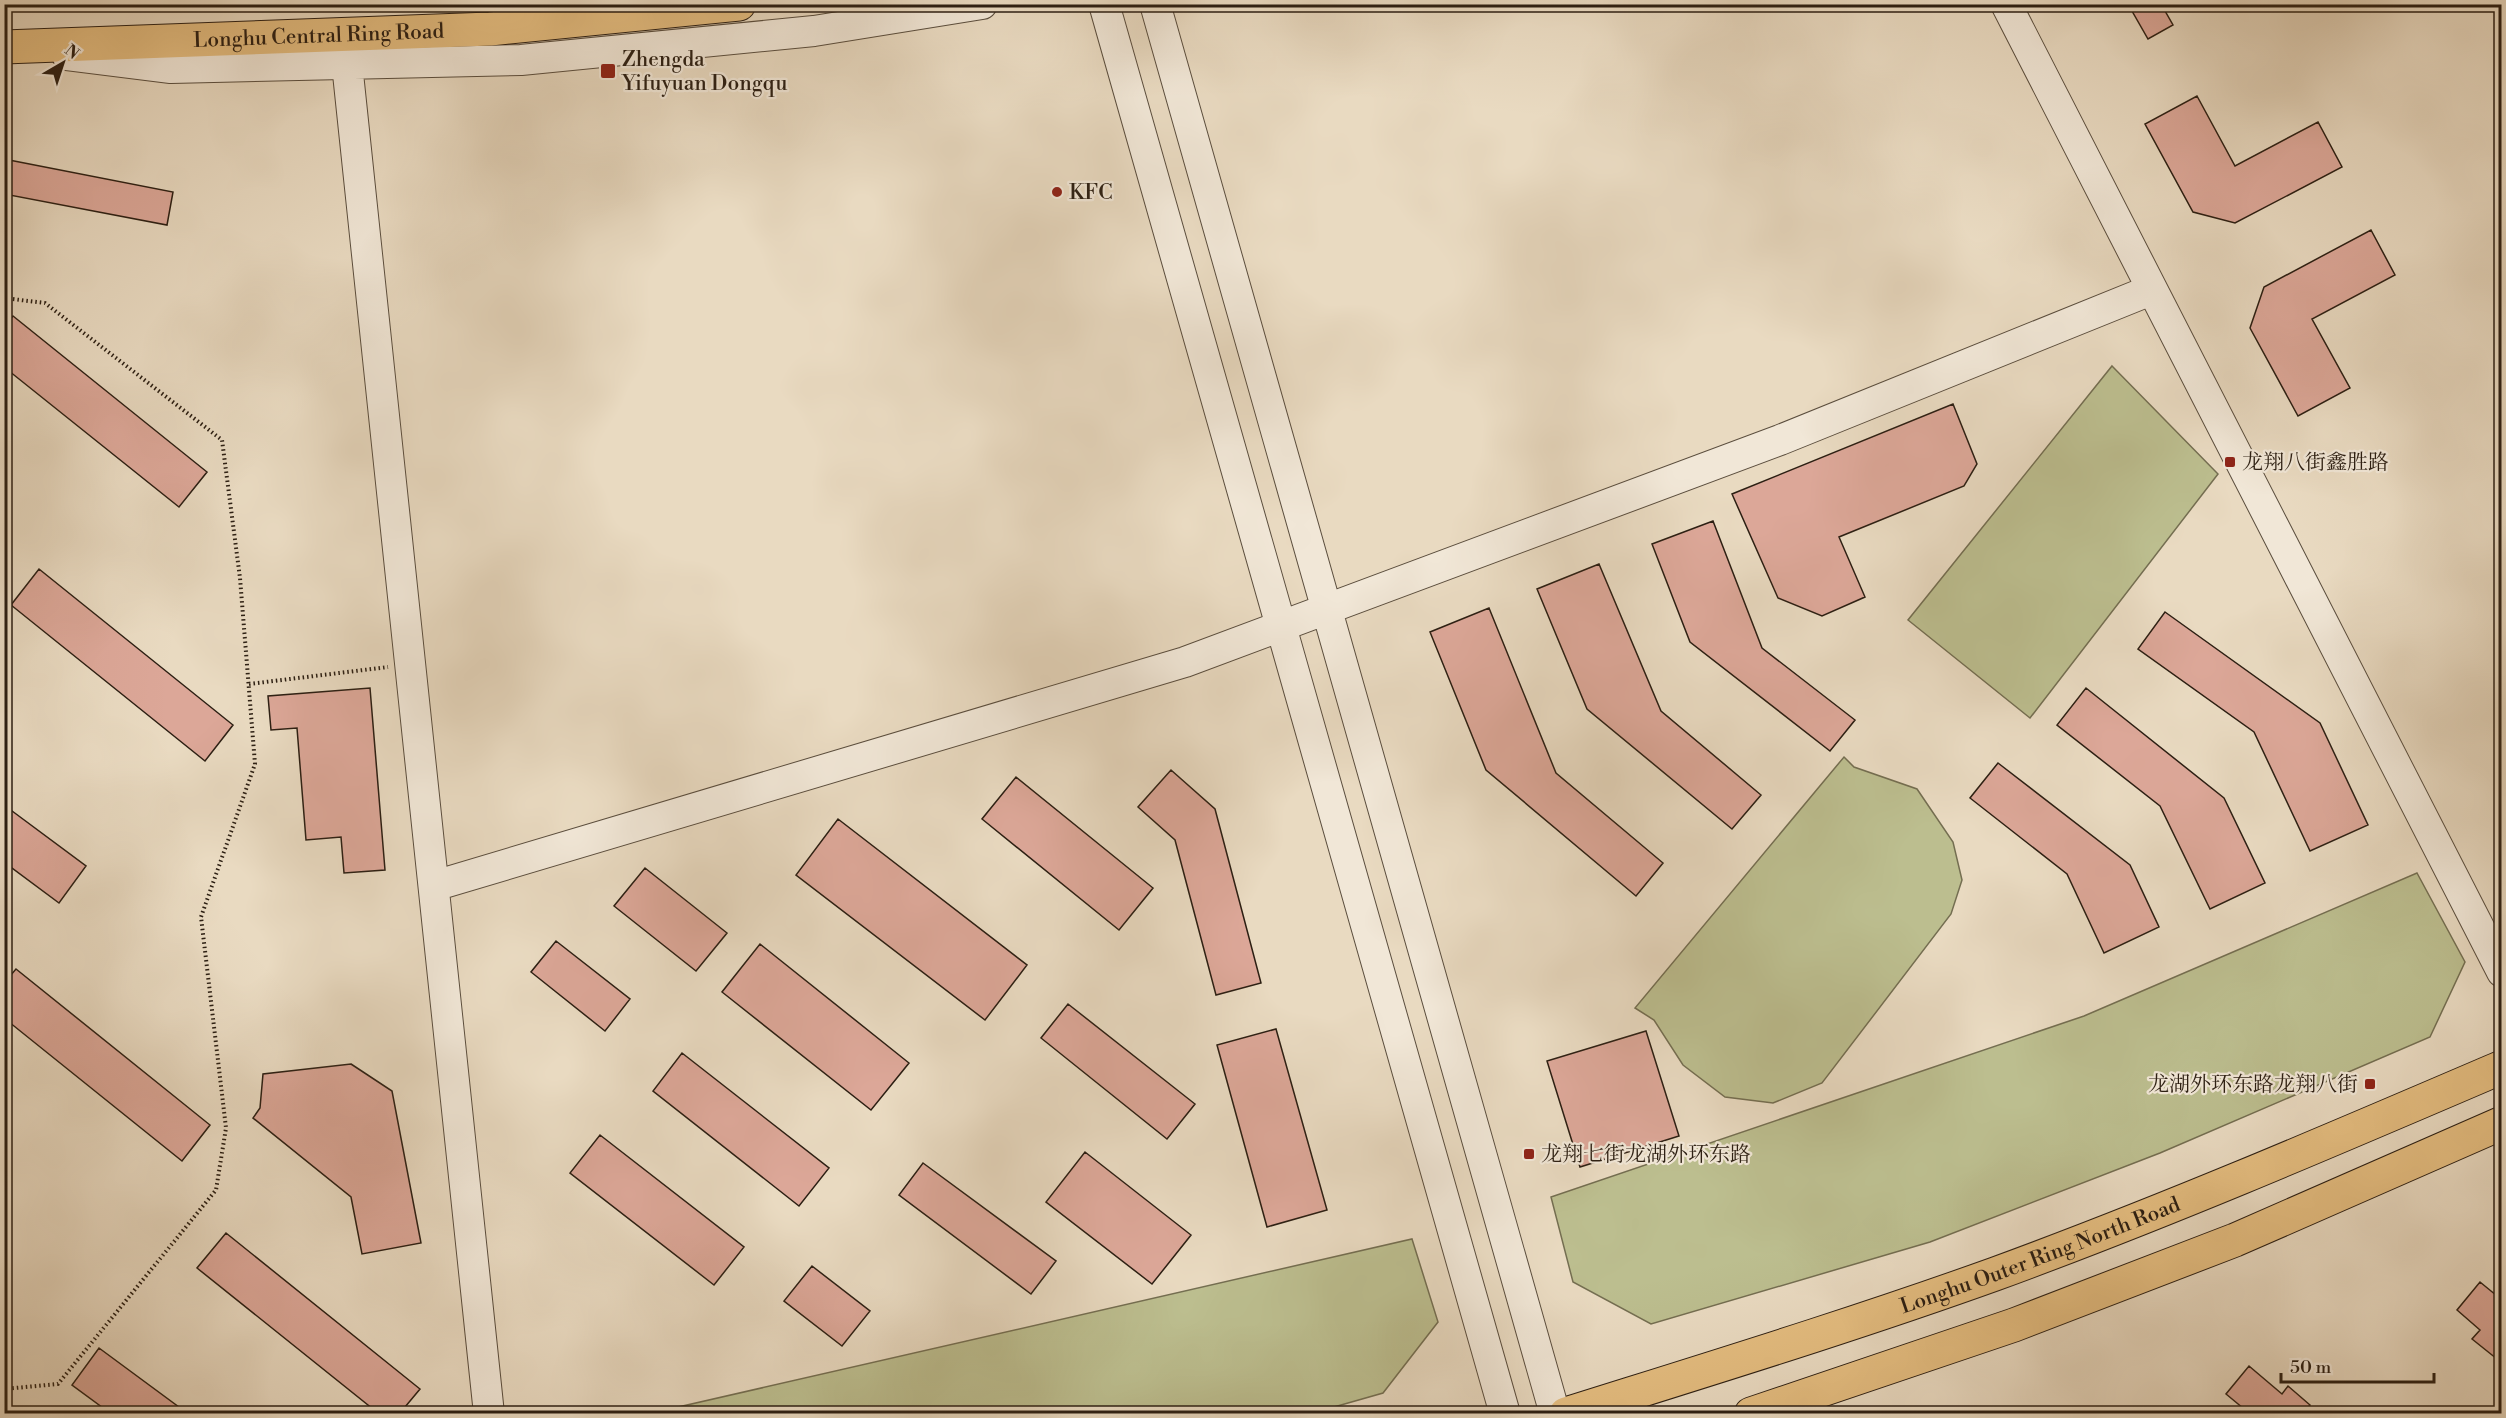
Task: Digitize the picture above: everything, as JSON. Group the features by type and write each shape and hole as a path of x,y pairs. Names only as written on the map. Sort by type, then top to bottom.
{"main road":[{"name":"Longhu Central Ring Road","path":"7,47 490,29 739,4"},
{"name":"Longhu Outer Ring North Road","path":"1566,1413 1796,1343 1995,1274 2215,1190 2502,1067"},
{"path":"1751,1413 2014,1325 2235,1240 2502,1123"}],"street":[{"path":"7,47 171,68 521,60 814,31 982,4"},
{"path":"1104,4 1505,1413"},
{"path":"1155,4 1555,1413"},
{"path":"2006,4 2502,972"},
{"path":"347,64 489,1413"},
{"path":"434,886 1185,662 1780,440 2151,290"}],"path":[{"path":"4,298 45,303 222,440 240,578 255,764 201,916 226,1128 216,1190 58,1384 4,1389"},
{"path":"249,684 411,664"}],"green space":[{"path":"2112,366 2218,474 2030,718 1908,620"},
{"path":"1844,757 1854,767 1917,789 1953,842 1962,880 1951,914 1822,1083 1773,1103 1725,1097 1683,1065 1654,1020 1635,1008"},
{"path":"2417,873 2465,962 2430,1037 2160,1153 1930,1242 1651,1324 1573,1282 1551,1197 2084,1016"},
{"path":"1412,1239 1438,1322 1383,1393 1327,1409 1219,1411 1209,1414 652,1413"}],"building":[{"path":"2128,4 2161,4 2173,25 2148,39"},
{"path":"2197,96 2235,166 2318,122 2342,167 2235,223 2193,212 2145,124"},
{"path":"9,160 173,192 167,225 4,194"},
{"path":"2371,230 2395,275 2312,319 2350,388 2298,416 2250,328 2264,287"},
{"path":"13,316 207,472 179,507 4,367 4,326"},
{"path":"1953,404 1977,464 1964,486 1839,537 1865,597 1822,616 1778,598 1732,494"},
{"path":"1713,521 1762,648 1855,720 1830,751 1690,642 1652,544"},
{"path":"1599,564 1661,711 1761,795 1732,829 1587,709 1537,589"},
{"path":"39,569 233,725 205,761 11,605"},
{"path":"1489,608 1556,773 1663,863 1636,896 1486,770 1430,632"},
{"path":"2165,612 2320,723 2368,825 2310,851 2254,732 2138,649"},
{"path":"370,688 385,870 344,873 341,837 306,840 297,728 271,730 268,696"},
{"path":"2086,688 2224,798 2265,883 2210,909 2160,806 2057,725"},
{"path":"1998,763 2130,865 2159,927 2104,953 2067,874 1970,798"},
{"path":"1171,770 1215,809 1261,983 1216,995 1175,840 1138,807"},
{"path":"1016,777 1153,888 1119,930 982,819"},
{"path":"4,805 86,866 59,903 4,862"},
{"path":"838,819 1027,965 985,1020 796,875"},
{"path":"645,868 727,933 696,971 614,906"},
{"path":"556,941 630,999 605,1031 531,972"},
{"path":"760,944 909,1063 871,1110 722,992"},
{"path":"16,969 210,1125 182,1161 4,1018 4,983"},
{"path":"1068,1004 1195,1104 1167,1139 1041,1038"},
{"path":"1276,1029 1327,1210 1267,1227 1217,1045"},
{"path":"1646,1031 1679,1136 1580,1167 1547,1061"},
{"path":"682,1053 829,1168 799,1206 653,1091"},
{"path":"351,1064 392,1091 421,1243 362,1254 351,1197 253,1118 260,1108 263,1074"},
{"path":"600,1135 744,1247 714,1285 570,1173"},
{"path":"1085,1152 1191,1235 1152,1284 1046,1202"},
{"path":"923,1163 1056,1261 1031,1294 899,1195"},
{"path":"226,1233 420,1389 400,1413 378,1413 197,1268"},
{"path":"812,1266 870,1311 842,1346 784,1301"},
{"path":"2480,1282 2502,1300 2502,1363 2472,1339 2480,1330 2457,1310"},
{"path":"99,1348 187,1413 110,1413 72,1385"},
{"path":"2249,1366 2282,1394 2288,1386 2310,1405 2303,1413 2249,1413 2226,1394"}],"place":[{"name":"Zhengda Yifuyuan Dongqu","path":"608,71"},
{"name":"KFC","path":"1057,192"},
{"name":"龙翔八街鑫胜路","path":"2230,462"},
{"name":"龙湖外环东路龙翔八街","path":"2370,1084"},
{"name":"龙翔七街龙湖外环东路","path":"1529,1154"}]}
